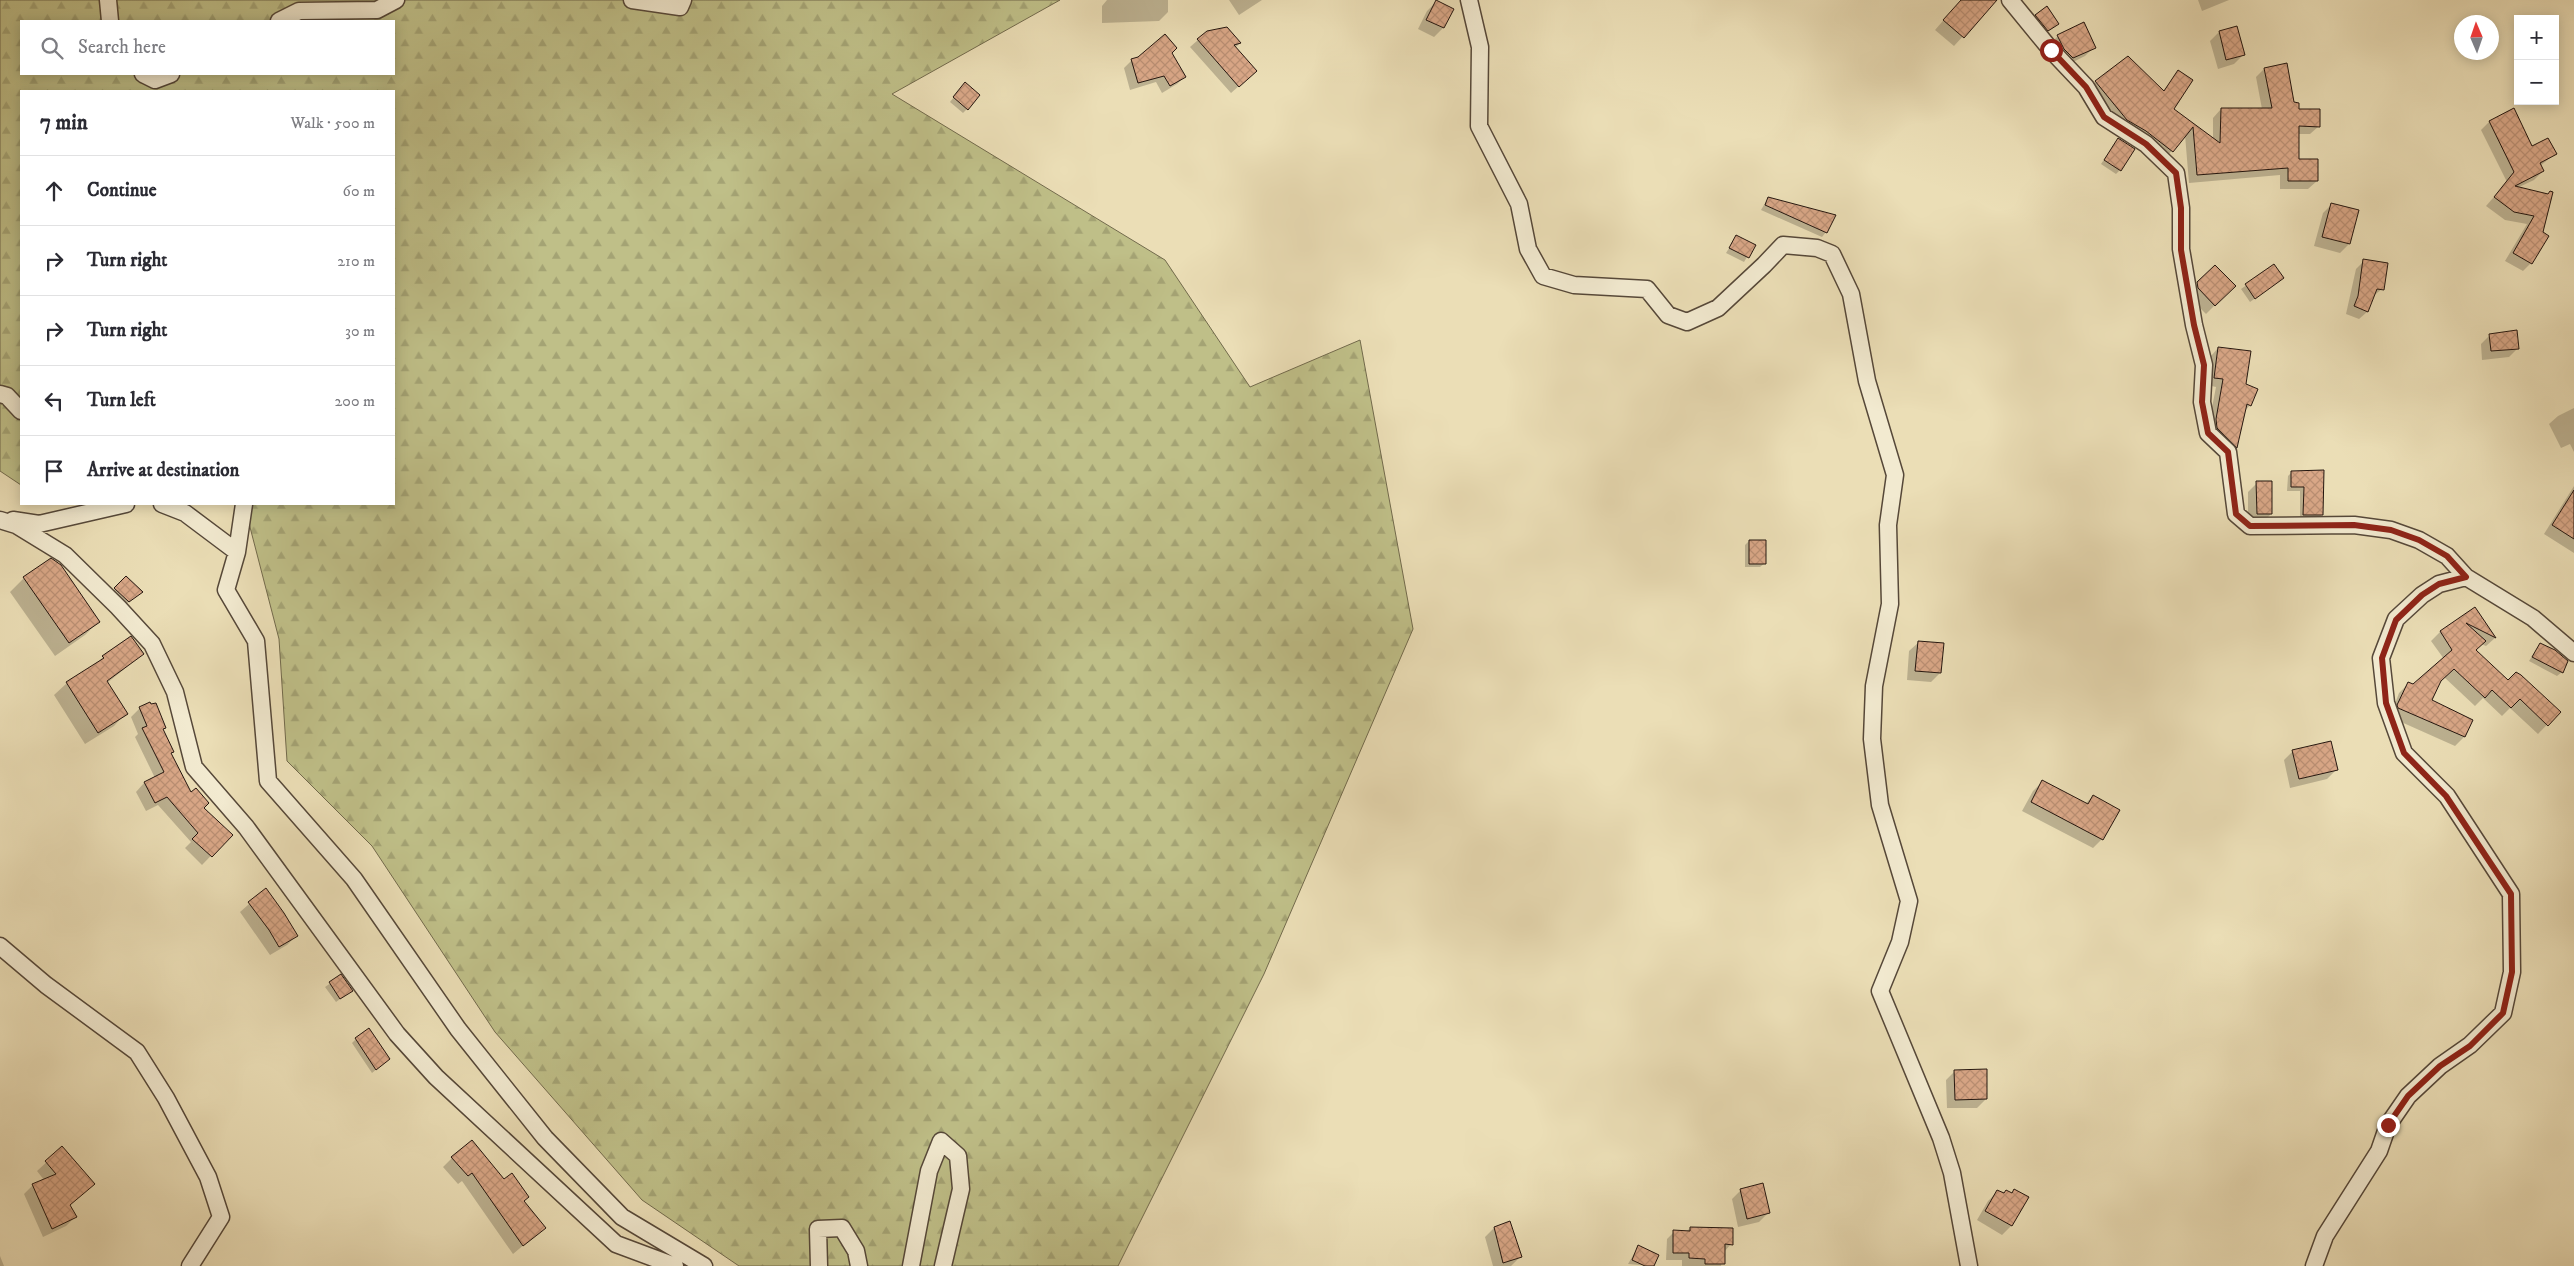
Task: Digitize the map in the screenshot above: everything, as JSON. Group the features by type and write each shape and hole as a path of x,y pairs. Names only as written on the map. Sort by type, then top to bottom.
{"street":[{"path":"108,0 110,20"},
{"path":"281,20 299,11 377,10 396,0"},
{"path":"632,0 680,7 684,0"},
{"path":"1468,0 1480,47 1479,126 1519,204 1528,249 1543,276 1574,285 1647,289 1668,315 1687,322 1718,308 1764,265 1783,244 1817,248 1832,254 1851,294 1867,381 1895,475 1888,525 1890,604 1874,686 1872,739 1880,805 1909,901 1900,942 1880,991 1942,1138 1952,1173 1969,1266"},
{"path":"2010,0 2051,50 2086,87 2104,117 2146,144 2176,173 2181,208 2181,250 2194,325 2204,365 2202,402 2208,433 2228,452 2236,514 2250,526 2354,525 2391,530 2419,540 2447,556 2466,577 2533,618 2574,653"},
{"path":"145,75 155,80 168,75"},
{"path":"0,394 7,396 20,410"},
{"path":"0,519 39,524 122,505"},
{"path":"165,505 185,513 237,552"},
{"path":"244,505 237,552 226,590 256,640 268,781 354,879 458,1029 545,1138 622,1217 704,1266"},
{"path":"0,519 16,525 65,555 118,607 152,644 175,692 194,767 246,827 403,1041 436,1077 616,1244 675,1266"},
{"path":"2314,1266 2325,1236 2379,1151 2388,1125 2408,1096 2440,1066 2470,1046 2503,1013 2505,1005 2512,972 2511,894 2446,796 2404,753 2386,703 2382,658 2396,620 2422,595 2439,584 2466,577"},
{"path":"0,946 46,985 137,1052 166,1098 208,1177 220,1217 190,1266"},
{"path":"911,1266 929,1172 941,1141 958,1156 961,1189 943,1266"},
{"path":"819,1266 818,1229 842,1228 856,1251 858,1266"}],"green space":[{"path":"0,0 1060,0 892,94 1165,260 1250,387 1360,340 1413,629 1264,974 1118,1266 739,1266 642,1200 495,1032 372,846 287,761 279,639 244,505 395,505 395,90 20,90 20,484 0,471"}],"building":[{"path":"1436,0 1454,9 1444,28 1426,20"},
{"path":"1961,0 1997,0 1964,38 1943,20"},
{"path":"2047,6 2059,24 2048,31 2035,15"},
{"path":"2084,22 2096,48 2073,58 2064,49 2057,35"},
{"path":"2237,26 2245,55 2226,60 2219,31"},
{"path":"1227,27 1241,43 1234,45 1257,71 1239,87 1197,39 1207,31"},
{"path":"1165,34 1177,48 1172,53 1186,77 1170,86 1164,76 1138,83 1131,59 1138,57"},
{"path":"2128,56 2164,91 2178,70 2193,80 2174,109 2220,143 2221,108 2272,108 2264,68 2287,63 2294,102 2299,103 2299,109 2320,109 2320,127 2299,126 2299,159 2318,159 2318,181 2288,181 2288,168 2197,175 2193,127 2173,152 2146,131 2127,120 2095,81"},
{"path":"965,82 980,95 968,110 953,97"},
{"path":"2514,108 2532,146 2548,138 2557,154 2540,163 2544,171 2515,186 2548,194 2550,191 2553,192 2543,232 2549,236 2532,264 2513,253 2534,216 2514,212 2494,197 2514,172 2489,121"},
{"path":"2118,138 2135,149 2121,171 2104,160"},
{"path":"1768,197 1836,215 1827,233 1765,205"},
{"path":"2331,203 2359,210 2350,244 2322,237"},
{"path":"1736,235 1756,245 1749,258 1729,248"},
{"path":"2363,259 2388,263 2384,290 2377,289 2368,312 2354,306 2358,296"},
{"path":"2274,264 2284,278 2255,299 2245,284"},
{"path":"2215,265 2236,286 2215,306 2198,288 2197,282"},
{"path":"2517,330 2519,349 2491,351 2489,334"},
{"path":"2218,347 2251,351 2246,384 2258,389 2251,406 2247,404 2237,448 2217,428 2216,419 2223,379 2214,378"},
{"path":"2324,470 2323,515 2303,515 2304,487 2291,487 2291,471"},
{"path":"2256,481 2272,481 2272,514 2257,514"},
{"path":"2574,490 2574,539 2552,525"},
{"path":"1749,540 1766,540 1766,564 1749,564"},
{"path":"51,558 61,565 100,622 69,643 23,577"},
{"path":"126,576 143,592 129,602 114,588"},
{"path":"2475,607 2496,638 2466,623 2486,641 2476,650 2508,680 2516,672 2521,675 2561,712 2548,726 2520,699 2511,708 2492,690 2485,698 2454,669 2441,681 2432,700 2473,720 2465,737 2398,708 2397,705 2408,682 2413,684 2452,650 2440,631"},
{"path":"131,636 144,654 107,681 128,714 98,733 66,682 104,658 102,656"},
{"path":"1918,641 1944,643 1941,673 1915,671"},
{"path":"2540,643 2555,650 2568,661 2563,673 2532,657"},
{"path":"150,702 151,704 156,703 166,728 163,729 174,752 171,753 191,792 196,788 209,803 204,808 233,835 212,857 192,839 198,833 167,797 155,803 144,782 164,772 142,728 147,726 139,707"},
{"path":"2331,741 2338,770 2299,779 2292,750"},
{"path":"2042,780 2088,804 2093,795 2120,810 2103,840 2031,802"},
{"path":"266,888 298,936 279,947 248,902"},
{"path":"341,974 353,991 340,999 329,982"},
{"path":"369,1028 390,1059 376,1070 355,1038"},
{"path":"1987,1069 1987,1099 1955,1100 1954,1070"},
{"path":"472,1140 504,1179 512,1173 529,1197 524,1201 546,1228 523,1246 472,1173 468,1176 451,1157"},
{"path":"62,1146 95,1184 70,1205 77,1217 52,1229 32,1184 56,1174 45,1161"},
{"path":"1763,1183 1770,1213 1747,1219 1740,1189"},
{"path":"2014,1189 2029,1197 2012,1226 1985,1211 1997,1190 2004,1193 2006,1190 2012,1193"},
{"path":"1510,1221 1522,1257 1503,1263 1494,1227"},
{"path":"1690,1227 1733,1228 1733,1245 1725,1244 1725,1264 1705,1264 1705,1259 1689,1258 1689,1253 1673,1253 1673,1230 1690,1231"},
{"path":"1638,1245 1659,1255 1654,1266 1645,1266 1632,1260"}],"route":[{"path":"2051,50 2086,87 2104,117 2146,144 2176,173 2181,208 2181,250 2194,325 2204,365 2202,402 2208,433 2228,452 2231,489 2236,514 2250,526 2354,525 2391,530 2419,540 2447,556 2466,577 2439,584 2422,595 2396,620 2382,658 2386,703 2404,753 2446,796 2511,894 2512,972 2503,1013 2470,1046 2440,1066 2408,1096 2388,1125"}]}
